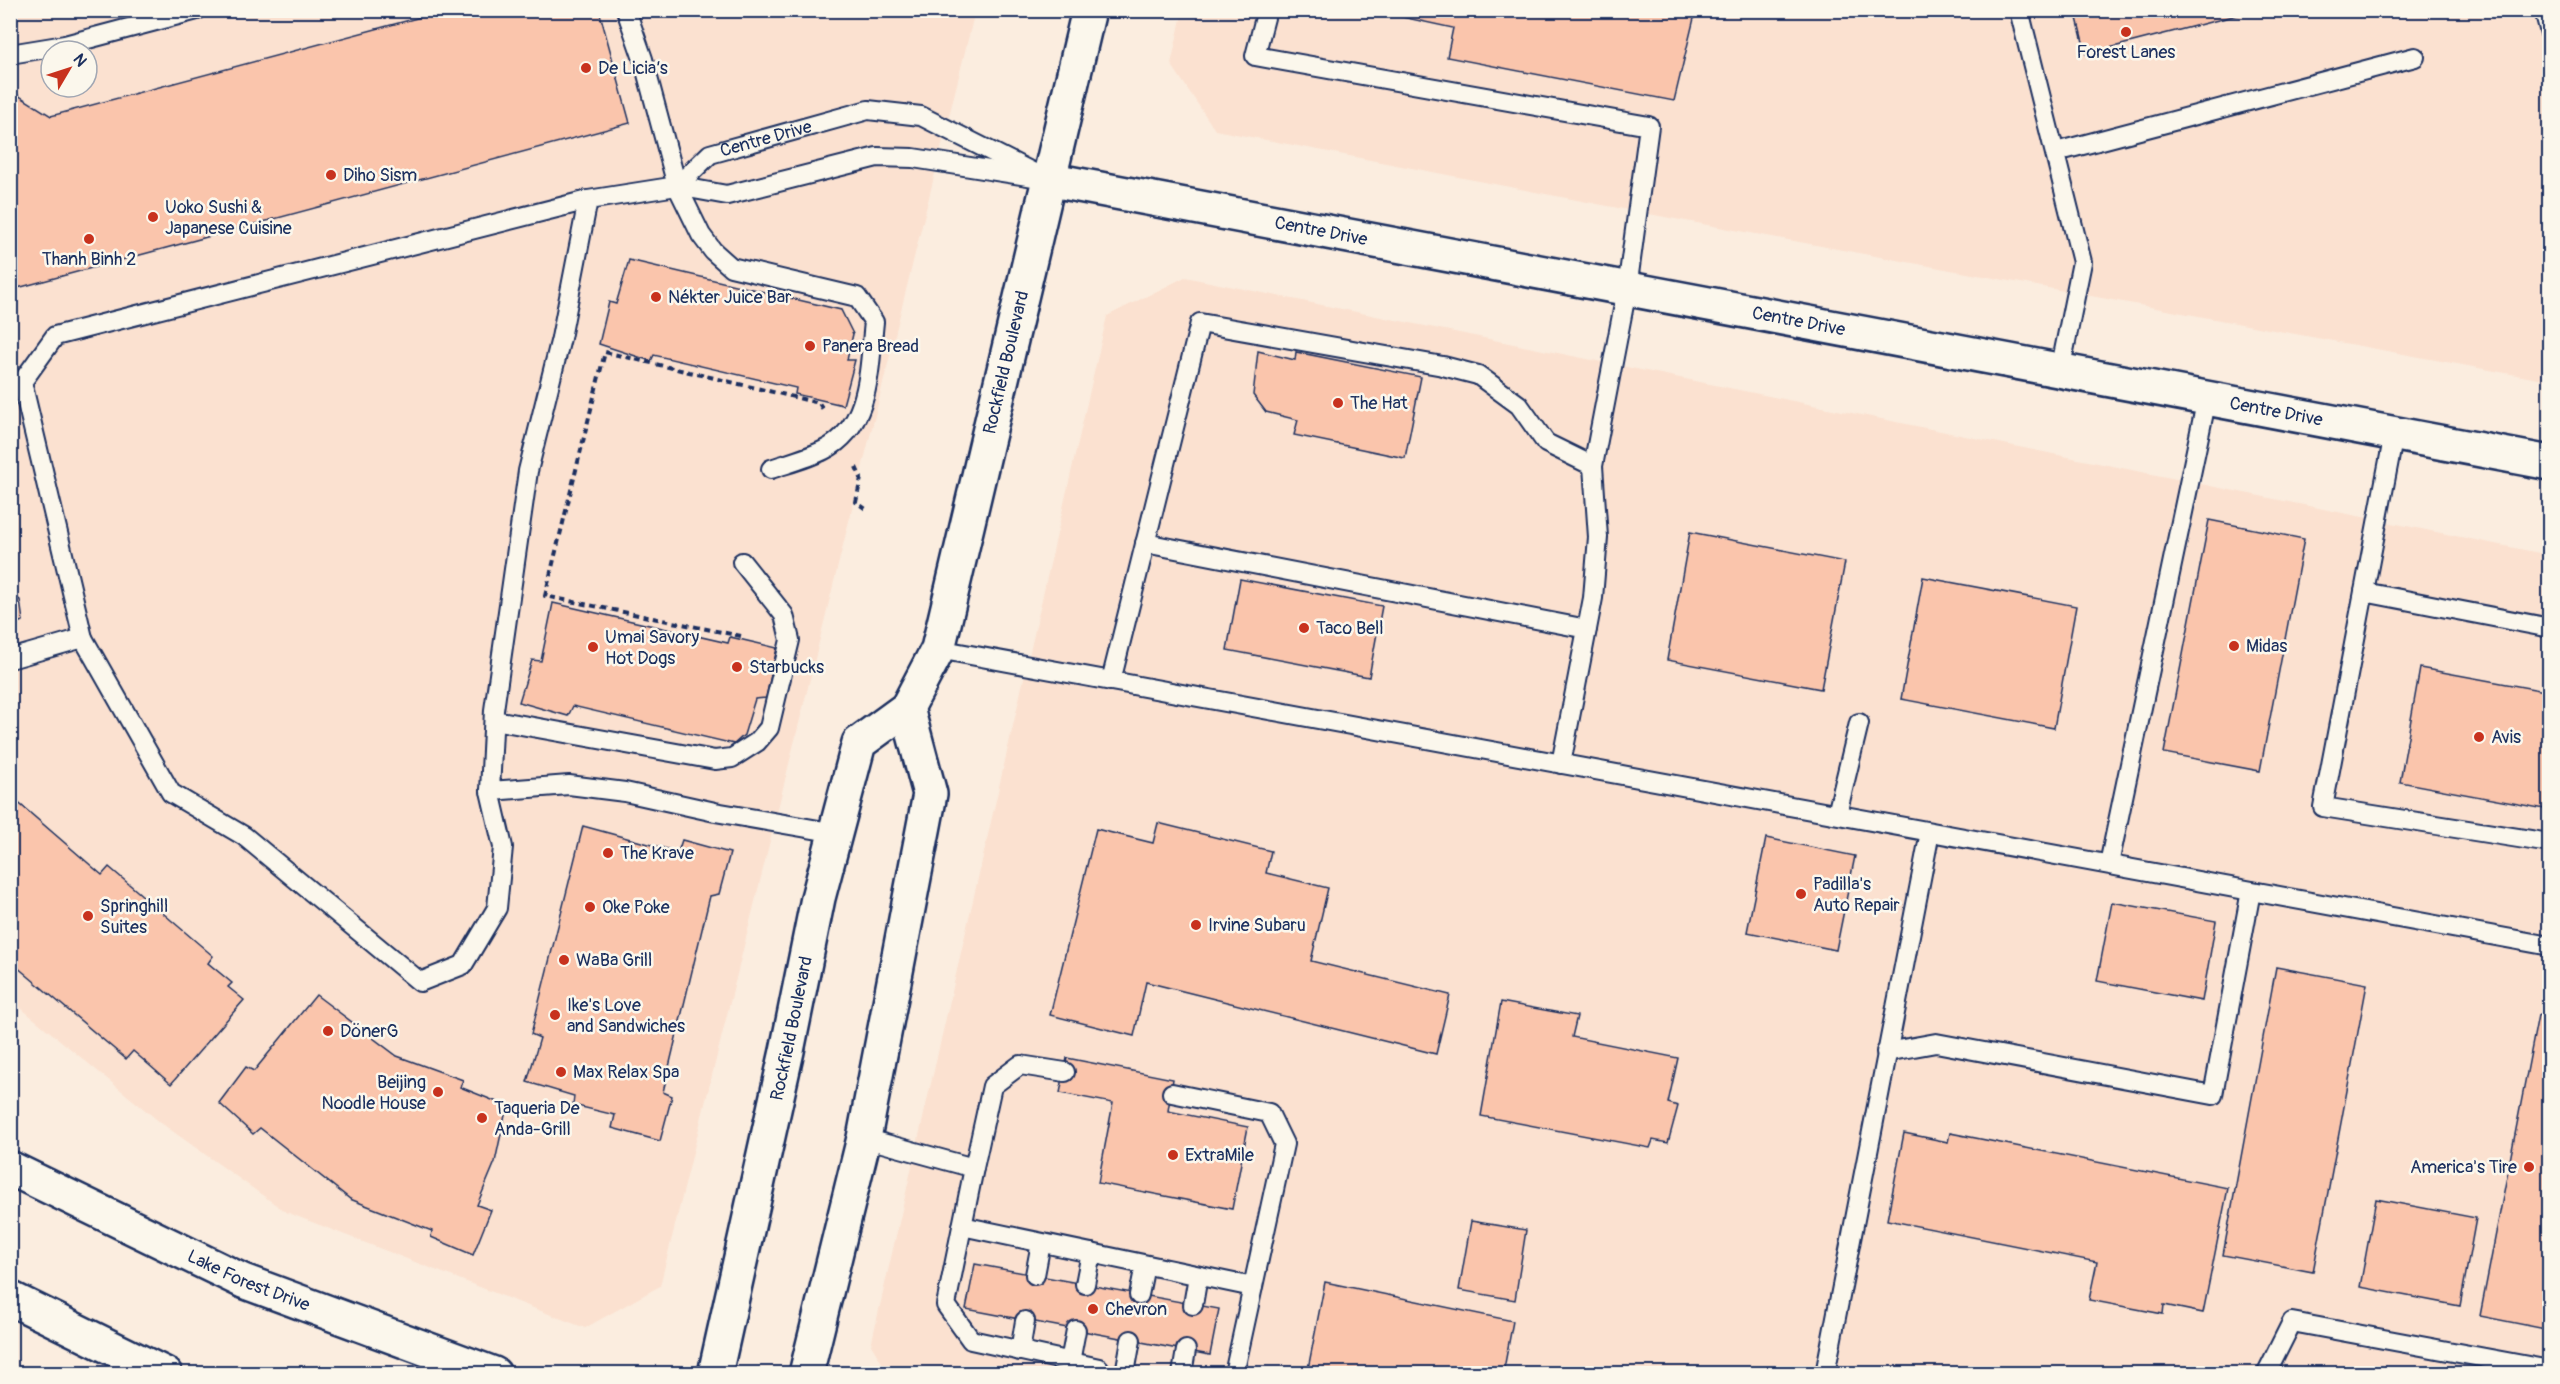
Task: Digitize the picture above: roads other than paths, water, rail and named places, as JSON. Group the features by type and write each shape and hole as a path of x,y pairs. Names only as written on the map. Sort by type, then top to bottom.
{"main road":[{"name":"Rockfield Boulevard","path":"715,1374 787,1051 818,898 859,743 907,708 938,649 1047,179 1089,10"},
{"name":"Centre Drive","path":"1047,179 2550,463"},
{"path":"806,1374 864,1138 930,794 907,708"},
{"name":"Lake Forest Drive","path":"10,1168 243,1281 494,1374"},
{"path":"10,1298 165,1374"}],"lane":[{"path":"10,54 65,45 197,10"},
{"path":"626,10 643,59 677,186 701,235 731,267 858,297 874,322 865,402 843,436 825,450 771,469"},
{"path":"1267,10 1255,56 1649,126 1627,289 1593,466 1598,537 1587,629 1561,764"},
{"path":"2019,10 2082,262 2060,370"},
{"path":"2544,10 2550,33"},
{"path":"2056,152 2415,57"},
{"name":"Centre Drive","path":"677,186 710,154 868,110 921,116 1047,179"},
{"name":"Centre Drive","path":"677,186 727,195 878,157 913,159 1047,179"},
{"path":"588,200 561,338 528,471 494,720 490,790 503,847 497,908 464,965 420,982 244,836 171,793 83,638 22,382 55,336 588,200 677,186"},
{"path":"1111,681 1200,322 1443,366 1478,375 1519,405 1546,443 1593,466"},
{"path":"2109,864 2207,398"},
{"path":"2394,434 2323,807 2550,843"},
{"path":"1145,543 1587,629"},
{"path":"494,720 715,760 732,758 757,742 769,728 790,640 784,615 742,562"},
{"path":"2364,592 2550,628"},
{"path":"10,659 83,638"},
{"path":"938,649 2550,946"},
{"path":"1837,814 1860,723"},
{"path":"490,790 569,785 614,791 715,812 836,833"},
{"path":"1825,1374 1930,832"},
{"path":"1886,1053 1936,1043 2213,1095 2251,891"},
{"path":"1065,1072 1020,1065 992,1086 946,1305 970,1340 1070,1362 1099,1371 1125,1373 1131,1340"},
{"path":"1172,1093 1269,1113 1284,1144 1234,1374"},
{"path":"864,1138 974,1168"},
{"path":"962,1226 1253,1287"},
{"path":"1035,1275 1041,1243"},
{"path":"1085,1284 1092,1253"},
{"path":"1139,1295 1145,1265"},
{"path":"1193,1305 1198,1276"},
{"path":"1020,1351 1025,1321"},
{"path":"2266,1374 2292,1322 2550,1370"},
{"path":"1070,1362 1076,1330"},
{"path":"1182,1374 1186,1350"}],"place":[{"name":"Forest Lanes","path":"2126,32"},
{"name":"De Licia’s","path":"586,68"},
{"name":"Diho Sism","path":"331,175"},
{"name":"Uoko Sushi & Japanese Cuisine","path":"153,217"},
{"name":"Thanh Binh 2","path":"89,239"},
{"name":"Nékter Juice Bar","path":"656,297"},
{"name":"Panera Bread","path":"810,346"},
{"name":"The Hat","path":"1338,403"},
{"name":"Taco Bell","path":"1304,628"},
{"name":"Midas","path":"2234,646"},
{"name":"Umai Savory Hot Dogs","path":"593,647"},
{"name":"Starbucks","path":"737,667"},
{"name":"Avis","path":"2479,737"},
{"name":"The Krave","path":"608,853"},
{"name":"Padilla's Auto Repair","path":"1801,894"},
{"name":"Oke Poke","path":"590,907"},
{"name":"Springhill Suites","path":"88,916"},
{"name":"Irvine Subaru","path":"1196,925"},
{"name":"WaBa Grill","path":"564,960"},
{"name":"Ike's Love and Sandwiches","path":"555,1015"},
{"name":"DönerG","path":"328,1031"},
{"name":"Max Relax Spa","path":"561,1072"},
{"name":"Beijing Noodle House","path":"438,1092"},
{"name":"Taqueria De Anda-Grill","path":"482,1118"},
{"name":"ExtraMile","path":"1173,1155"},
{"name":"America's Tire","path":"2529,1167"},
{"name":"Chevron","path":"1093,1309"}]}
